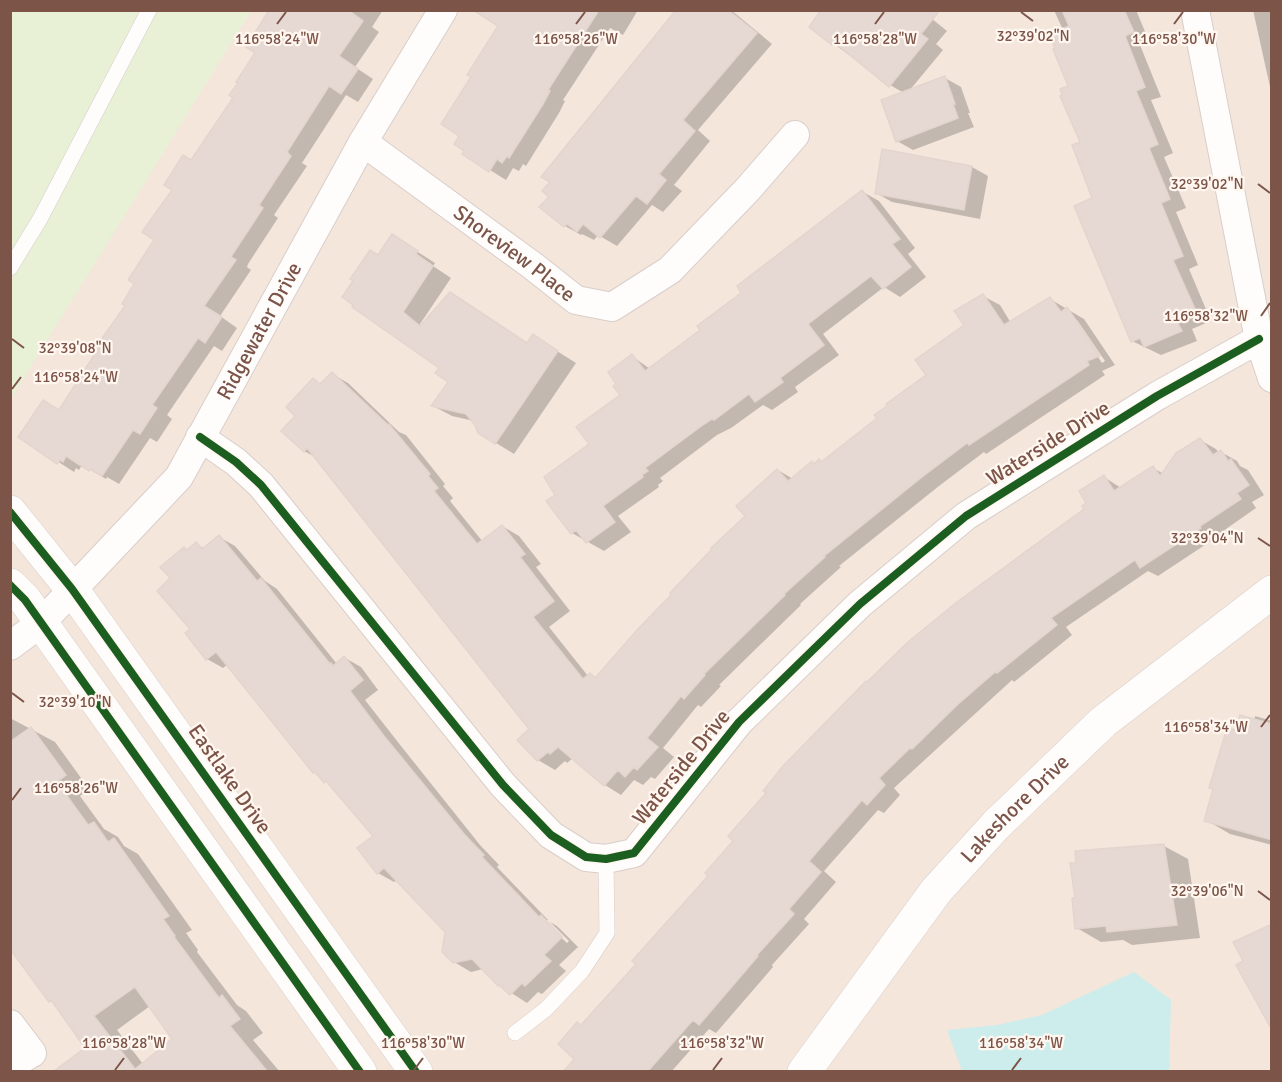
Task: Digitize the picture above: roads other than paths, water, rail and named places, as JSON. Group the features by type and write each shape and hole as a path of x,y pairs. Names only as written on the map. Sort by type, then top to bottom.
{"street":[{"name":"Ridgewater Drive","path":"10,646 40,623 179,477 363,142 443,10"},
{"path":"1195,10 1259,339 1272,378"},
{"name":"Shoreview Place","path":"363,142 534,266 576,300 612,307 670,270 748,189 795,135"},
{"name":"Waterside Drive","path":"200,437 236,462 261,485 504,785 551,836 585,857 606,859 634,853 739,722 860,604 966,516 1157,396 1259,339"},
{"name":"Eastlake Drive","path":"10,512 72,589 416,1071"},
{"path":"10,585 25,600 360,1071"},
{"name":"Lakeshore Drive","path":"804,1071 936,891 996,825 1103,722 1272,592"},
{"path":"10,1024 32,1053 10,1066"}],"lane":[{"path":"10,268 40,219 149,10"},
{"path":"515,1033 546,1009 582,971 607,933 606,859"}],"water":[{"path":"1134,972 1171,1000 1169,1071 962,1071 947,1030 997,1025 1042,1015"}]}
